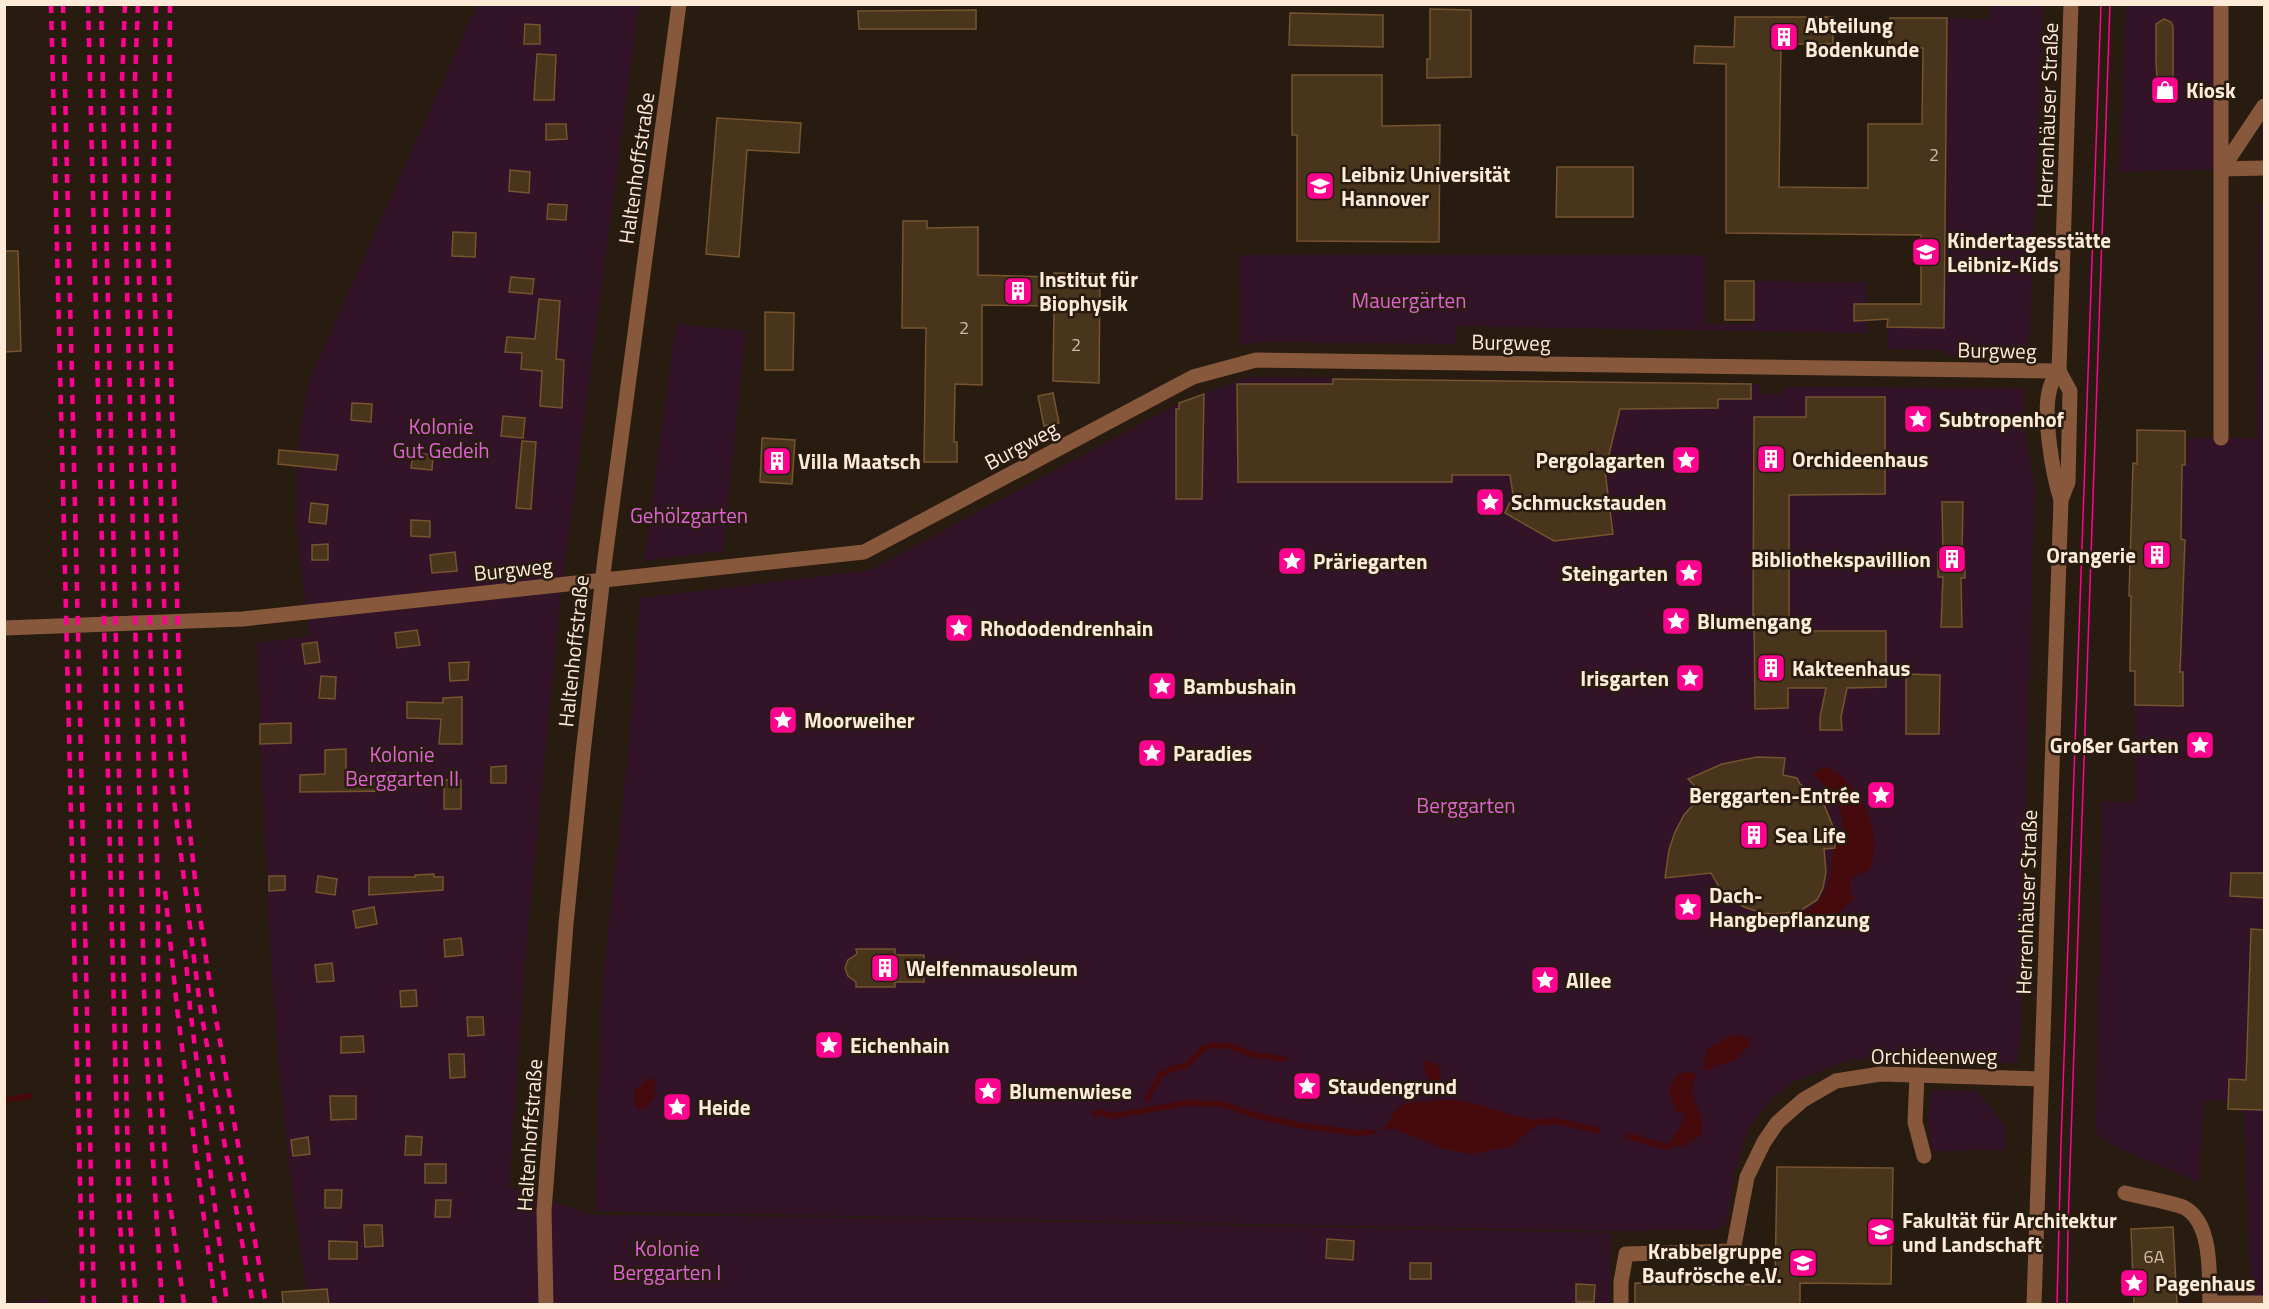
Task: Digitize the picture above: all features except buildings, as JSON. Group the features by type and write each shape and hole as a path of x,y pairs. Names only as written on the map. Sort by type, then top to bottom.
{"street":[{"name":"Haltenhoffstraße","path":"546,1305 544,1211 567,913 602,581 679,4"},
{"name":"Herrenhäuser Straße","path":"2061,500 2055,482 2048,410 2050,387 2059,371 2071,4"},
{"path":"2221,4 2221,438"},
{"path":"2222,169 2265,106"},
{"path":"2222,169 2265,168"},
{"name":"Burgweg","path":"4,628 243,619 864,552 1193,377 1256,360 2059,371"},
{"name":"Herrenhäuser Straße","path":"2034,1305 2061,500 2068,482 2070,391 2059,371"},
{"name":"Orchideenweg","path":"1621,1305 1626,1254 1733,1251 1747,1178 1764,1142 1776,1124 1803,1100 1836,1081 1880,1074 2042,1078"},
{"path":"1917,1075 1915,1122 1924,1156"},
{"path":"2125,1193 2184,1208 2199,1222 2206,1242 2210,1304 2264,1303"}],"green space":[{"path":"477,5 639,5 560,602 526,953 509,1187 593,1215 821,1217 1611,1233 1610,1304 309,1304 296,1222 278,1057 267,892 257,643 310,636 296,527 298,440 310,378"},
{"path":"1991,5 2043,5 2030,331 2026,356 1945,355 1944,350 1888,349 1887,327 1944,327 1947,18 1990,19"},
{"path":"2126,5 2221,5 2222,169 2119,172"},
{"path":"2263,5 2264,164 2261,164"},
{"name":"Großer Garten","path":"2259,204 2264,204 2264,1304 2251,1304 2244,1110 2228,1109 2228,1100 2204,1101 2199,1182 2111,1145 2097,1134 2096,1128 2102,801 2135,802 2135,672 2130,671 2131,596 2129,596 2133,463 2137,463 2137,430 2185,431 2186,438 2257,438"},
{"name":"Mauergärten","path":"1239,255 1705,255 1705,324 1754,324 1754,281 1866,282 1866,325 1869,333 1457,326 1456,344 1257,342 1240,346"},
{"name":"Gehölzgarten","path":"676,324 746,331 723,551 644,561"},
{"name":"Berggarten","path":"1249,377 1759,384 1763,394 1780,394 1783,387 2024,388 2023,423 2035,488 2022,927 2022,1023 2017,1063 1852,1059 1795,1081 1772,1098 1749,1128 1734,1174 1727,1222 1717,1230 1611,1231 595,1211 602,986 629,746 640,598 871,570 1179,403","holes":["1942,502 1963,502 1962,552 1965,553 1965,577 1961,578 1962,627 1941,627 1943,577 1938,577 1938,552 1943,552"]},
{"path":"1932,1090 1977,1091 2006,1127 2006,1150 1932,1151 1928,1118"},
{"path":"48,1298 48,1304 5,1304"}],"shaded area":[{"path":"1825,766 1838,773 1849,784 1867,811 1874,842 1869,871 1855,876 1850,883 1854,898 1836,914 1813,924 1800,926 1764,922 1802,913 1817,903 1826,889 1831,870 1834,833 1843,832 1843,823 1839,806 1831,792 1812,775"},
{"path":"1740,1035 1750,1039 1751,1044 1735,1061 1721,1064 1707,1071 1703,1070 1707,1049 1728,1037"},
{"path":"1430,1061 1439,1066 1441,1070 1439,1100 1467,1102 1519,1117 1546,1121 1510,1147 1470,1154 1440,1148 1396,1129 1379,1130 1387,1124 1398,1107 1414,1102 1438,1100 1424,1070 1425,1062"},
{"path":"1684,1072 1697,1073 1693,1091 1703,1126 1702,1135 1682,1147 1673,1144 1673,1135 1679,1129 1685,1115 1676,1111 1669,1091 1676,1076"},
{"path":"650,1077 655,1081 655,1098 640,1110 635,1106 634,1091"}],"waterway":[{"path":"1147,1099 1160,1075 1174,1068 1186,1066 1204,1048 1213,1045 1231,1046 1249,1054 1284,1059"},
{"path":"4,1100 29,1096"},
{"path":"1094,1114 1099,1112 1113,1116 1187,1103 1222,1104 1254,1115 1298,1125 1355,1133 1372,1132"},
{"path":"1539,1122 1556,1121 1597,1130"},
{"path":"1628,1136 1666,1147 1678,1141"}],"tram line":[{"path":"2057,1304 2101,4"},
{"path":"2067,1304 2110,4"}],"railway":[{"path":"51,4 83,1304"},
{"path":"63,4 94,1304"},
{"path":"88,4 119,1205 125,1304"},
{"path":"101,4 129,1206 136,1304"},
{"path":"125,4 122,81 145,1031 162,1304"},
{"path":"138,4 135,79 138,244 158,891 158,1041 166,1175 184,1304"},
{"path":"156,4 153,238 166,665 172,784 200,1006 253,1304"},
{"path":"170,4 168,238 179,671 188,814 209,979 266,1304"},
{"path":"165,891 177,1008 215,1304"},
{"path":"185,950 190,1008 227,1304"}],"place":[{"name":"Abteilung Bodenkunde","path":"1784,37"},
{"name":"Kiosk","path":"2165,90"},
{"name":"Leibniz Universität Hannover","path":"1320,186"},
{"name":"Kindertagesstätte Leibniz-Kids","path":"1926,252"},
{"name":"Institut für Biophysik","path":"1018,291"},
{"name":"Subtropenhof","path":"1918,419"},
{"name":"Orchideenhaus","path":"1771,459"},
{"name":"Pergolagarten","path":"1686,460"},
{"name":"Villa Maatsch","path":"777,461"},
{"name":"Schmuckstauden","path":"1490,502"},
{"name":"Orangerie","path":"2157,555"},
{"name":"Bibliothekspavillion","path":"1952,559"},
{"name":"Präriegarten","path":"1292,561"},
{"name":"Steingarten","path":"1689,573"},
{"name":"Blumengang","path":"1676,621"},
{"name":"Rhododendrenhain","path":"959,628"},
{"name":"Kakteenhaus","path":"1771,668"},
{"name":"Irisgarten","path":"1690,678"},
{"name":"Bambushain","path":"1162,686"},
{"name":"Moorweiher","path":"783,720"},
{"name":"Großer Garten","path":"2200,745"},
{"name":"Paradies","path":"1152,753"},
{"name":"Berggarten-Entrée","path":"1881,795"},
{"name":"Sea Life","path":"1754,835"},
{"name":"Dach- Hangbepflanzung","path":"1688,907"},
{"name":"Welfenmausoleum","path":"885,968"},
{"name":"Allee","path":"1545,980"},
{"name":"Eichenhain","path":"829,1045"},
{"name":"Staudengrund","path":"1307,1086"},
{"name":"Blumenwiese","path":"988,1091"},
{"name":"Heide","path":"677,1107"},
{"name":"Fakultät für Architektur und Landschaft","path":"1881,1232"},
{"name":"Krabbelgruppe Baufrösche e.V.","path":"1803,1263"},
{"name":"Pagenhaus","path":"2134,1283"}],"park label":[{"name":"Kolonie Gut Gedeih","path":"441,438"},
{"name":"Kolonie Berggarten II","path":"402,766"},
{"name":"Kolonie Berggarten I","path":"667,1260"}]}
